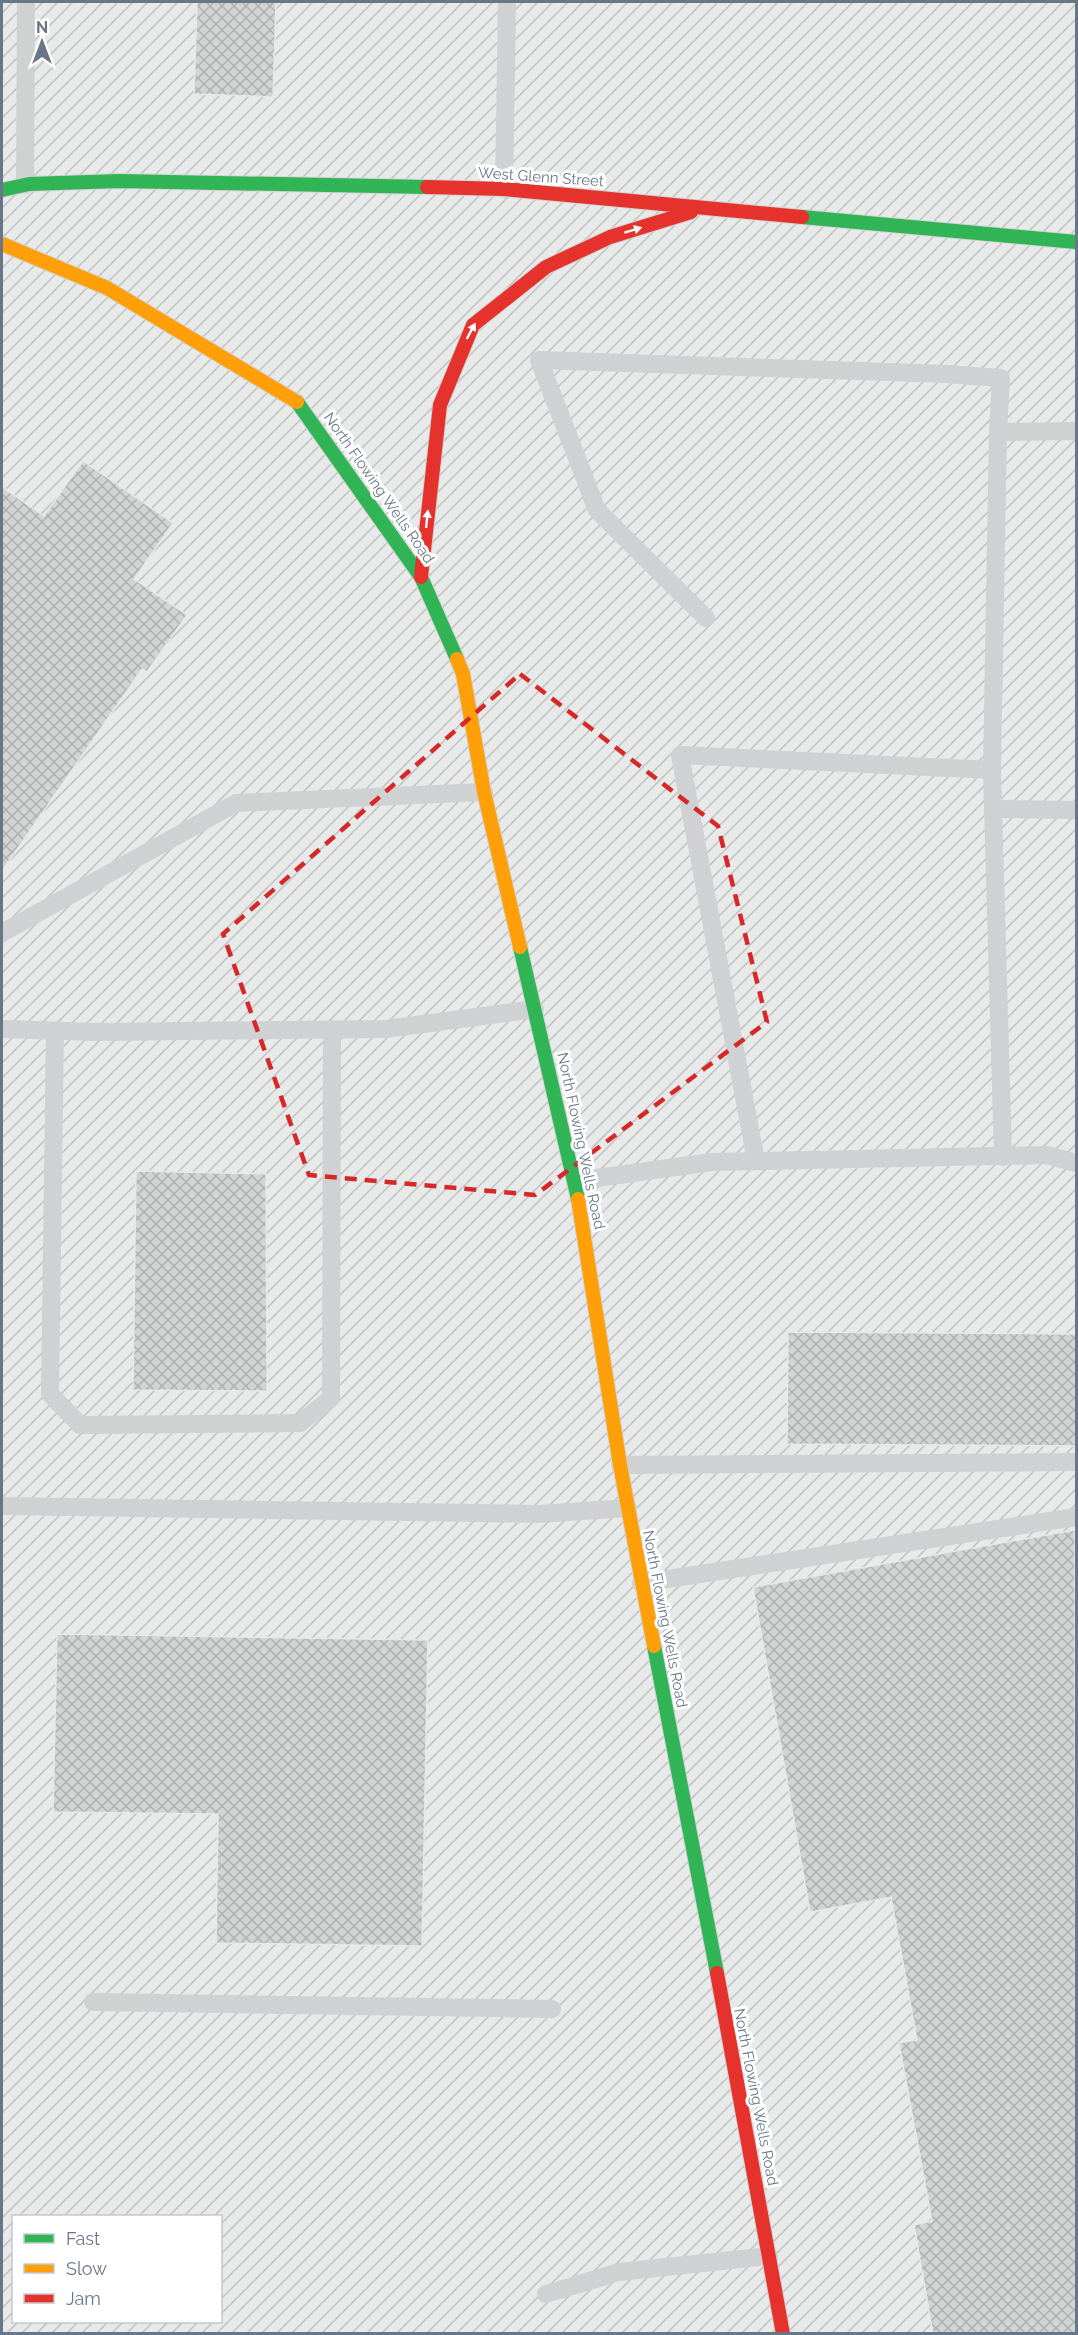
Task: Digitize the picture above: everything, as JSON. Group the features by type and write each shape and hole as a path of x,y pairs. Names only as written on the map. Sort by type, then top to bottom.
{"street":[{"name":"West Glenn Street","path":"2,190 25,185 120,181 504,189 1077,242"},
{"path":"421,577 440,405 473,324 546,267 610,237 706,207"},
{"name":"North Flowing Wells Road","path":"2,244 107,288 296,400 421,577 463,674 484,792 575,1180 620,1465 783,2334"}],"lane":[{"path":"25,185 26,2"},
{"path":"504,189 507,2"},
{"path":"706,618 597,510 539,360 947,374 1001,378 992,770 1003,1157"},
{"path":"998,432 1077,431"},
{"path":"756,1161 680,755 992,770"},
{"path":"2,933 236,804 484,792"},
{"path":"993,809 1077,810"},
{"path":"2,1029 55,1031 386,1029 535,1009"},
{"path":"55,1031 50,1394 80,1425 300,1423 331,1398 332,1030"},
{"path":"575,1180 712,1162 1047,1155 1077,1163"},
{"path":"620,1465 1077,1462"},
{"path":"2,1506 539,1514 628,1508"},
{"path":"642,1583 1077,1517"},
{"path":"93,2002 552,2009"},
{"path":"546,2294 619,2272 769,2256"}],"highlighted area":[{"path":"520,674 718,826 767,1022 535,1195 309,1175 223,934"}],"shaded area":[{"path":"2,2 1076,2 1076,2333 2,2334"}],"building":[{"path":"197,2 276,2 273,97 194,94"},
{"path":"83,461 173,523 134,579 187,615 147,672 142,669 2,871 2,487 44,516"},
{"path":"136,1171 266,1174 267,1391 133,1390"},
{"path":"788,1332 1076,1334 1076,1446 787,1444"},
{"path":"1075,1530 1076,2334 933,2334 914,2225 932,2221 899,2043 917,2040 891,1897 810,1912 753,1587"},
{"path":"57,1634 428,1640 422,1946 216,1943 218,1814 53,1812"}],"traffic: fast":[{"path":"2,190 29,184 120,181 427,187"},
{"path":"802,217 1076,242"},
{"path":"297,402 421,577 457,659"},
{"path":"520,947 578,1199"},
{"path":"654,1646 717,1973"}],"traffic: slow":[{"path":"2,244 107,288 297,402"},
{"path":"457,659 463,674 484,792 520,947"},
{"path":"578,1199 620,1465 654,1646"}],"traffic: jam":[{"path":"427,187 504,189 802,217"},
{"path":"421,577 440,405 473,325 546,267 610,237 691,212"},
{"path":"717,1973 783,2334"}]}
